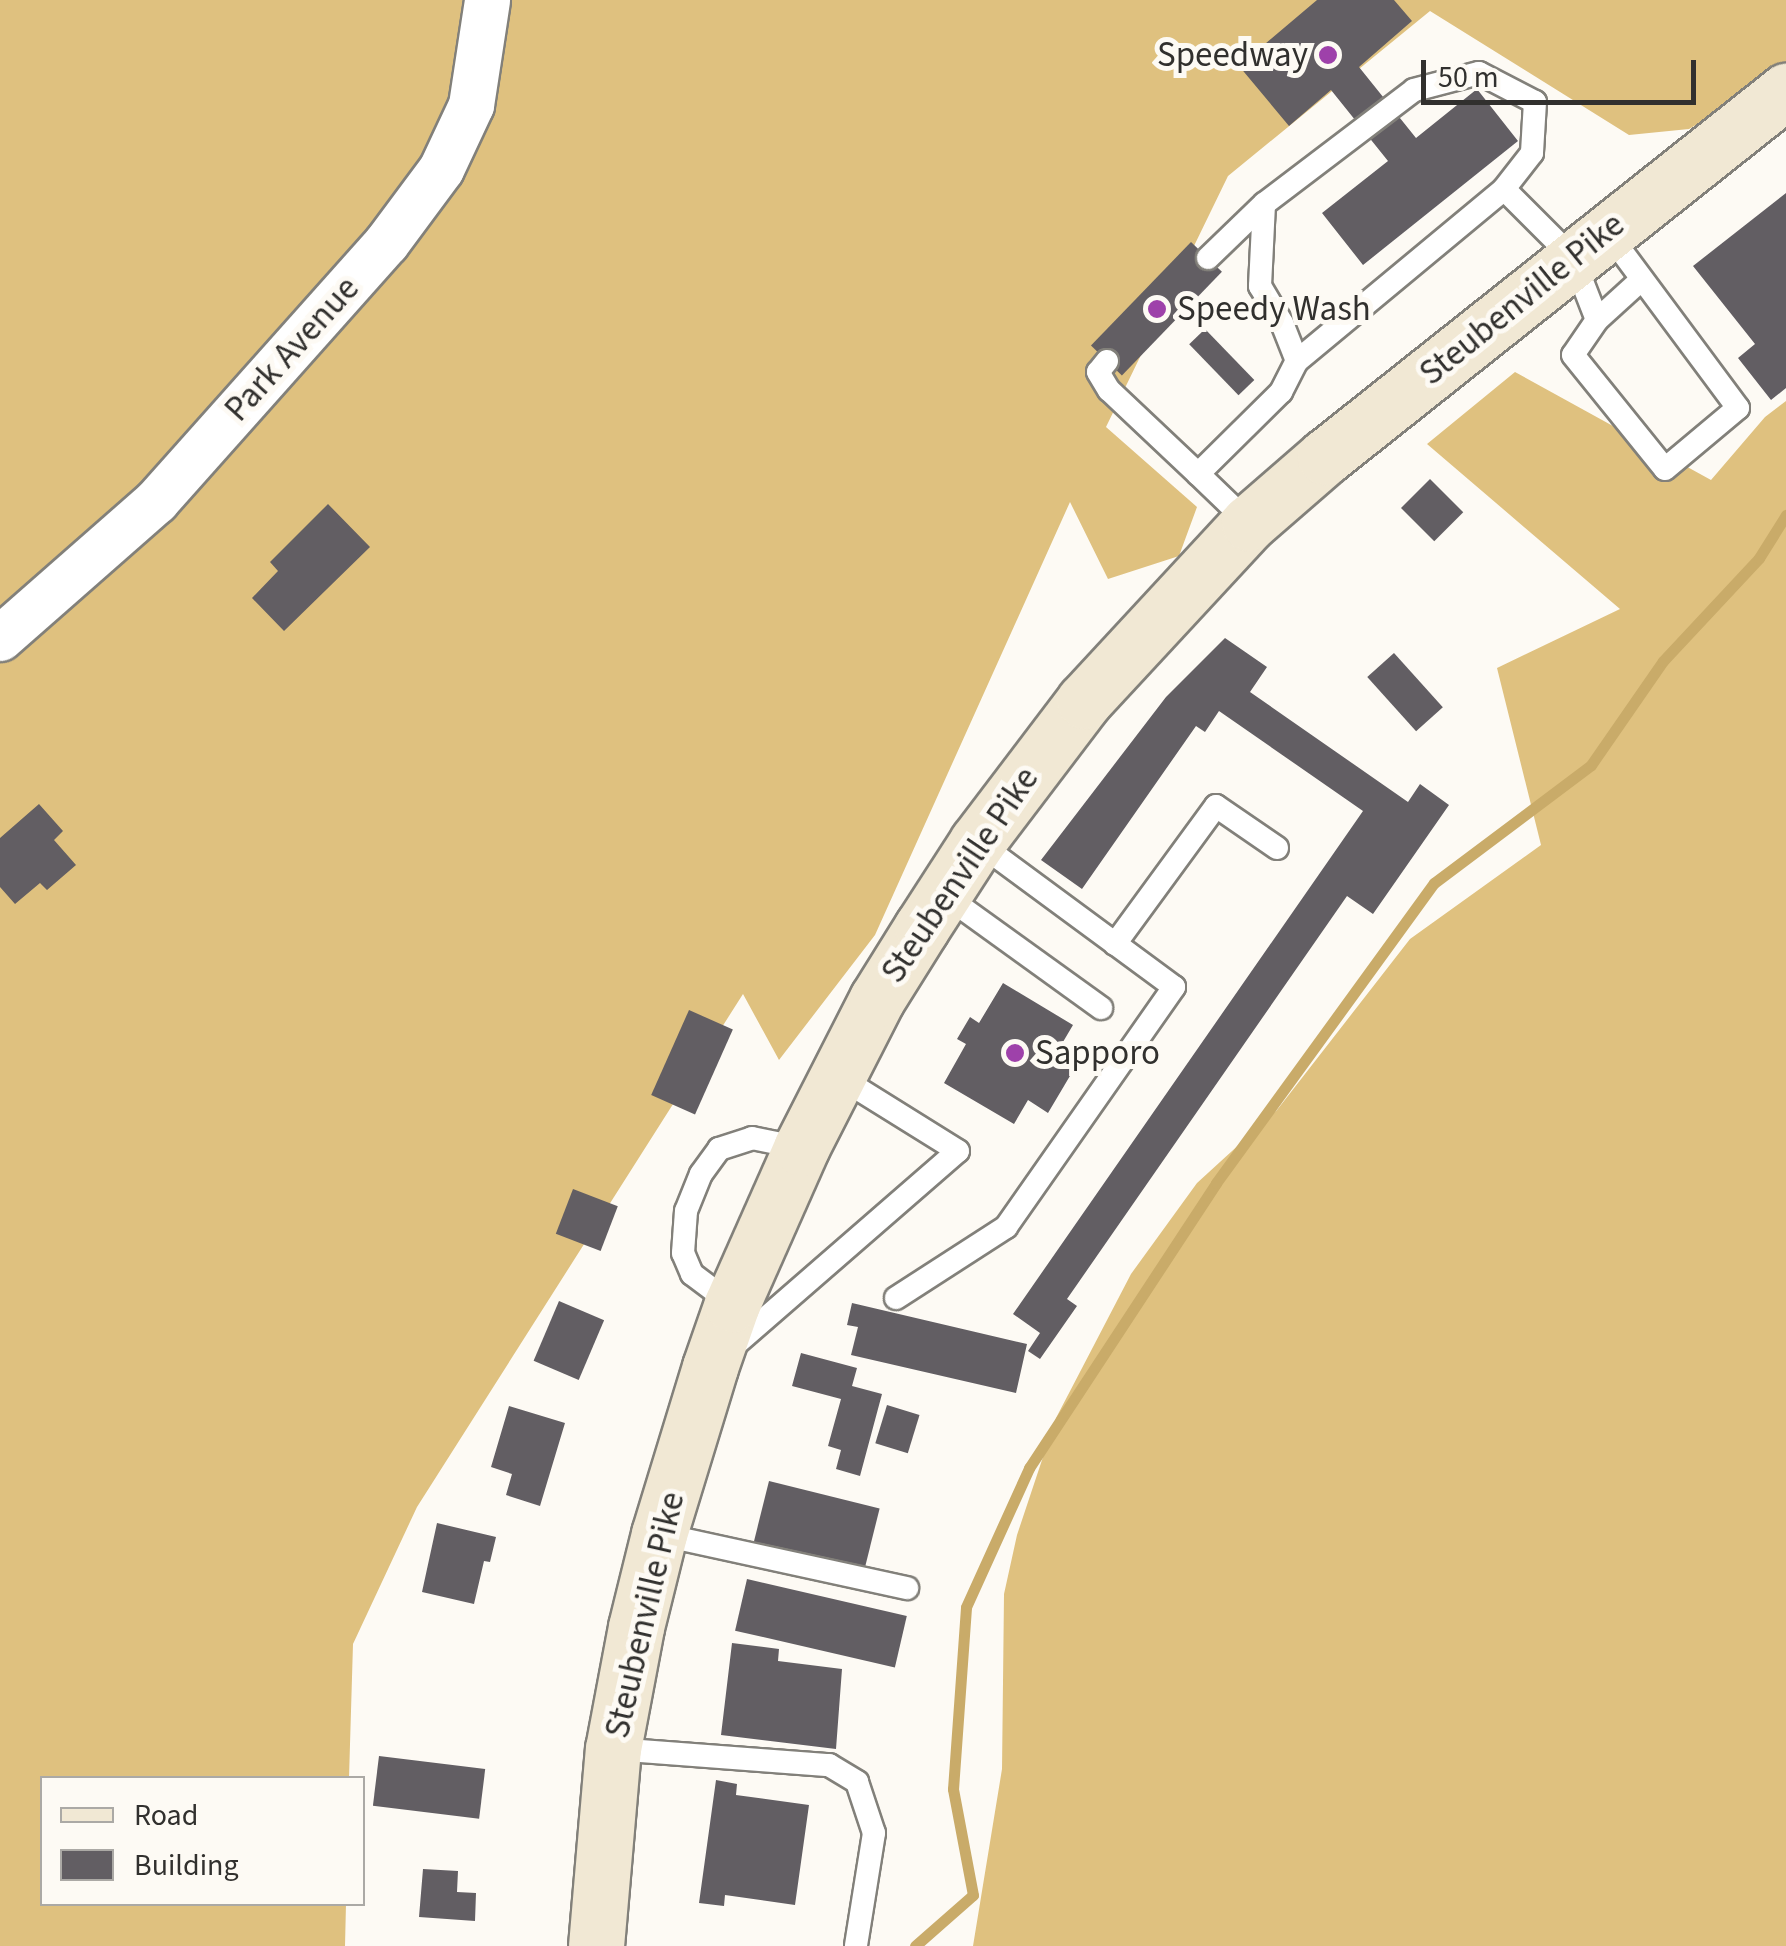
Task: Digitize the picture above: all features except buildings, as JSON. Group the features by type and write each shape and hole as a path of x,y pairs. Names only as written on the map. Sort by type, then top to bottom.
{"main road":[{"name":"Steubenville Pike","path":"596,1946 613,1748 659,1534 710,1367 732,1304 836,1075 877,999 976,842 1084,700 1250,522 1590,244 1786,91"}],"street":[{"name":"Park Avenue","path":"0,638 156,500 386,243 442,170 472,105 486,0"}],"lane":[{"path":"1198,474 1281,392 1297,361 1504,190 1532,153 1535,102 1479,72 1414,90 1264,204 1208,258"},
{"path":"1504,190 1641,280 1738,408 1665,469 1573,355 1596,320 1641,280"},
{"path":"1264,204 1260,286 1282,323 1297,361"},
{"path":"1590,244 1596,320"},
{"path":"1106,361 1098,372 1109,390 1250,522"},
{"path":"1116,944 1216,806 1277,848"},
{"path":"896,1298 1006,1227 1174,987 976,842"},
{"path":"944,894 1101,1008"},
{"path":"710,1367 958,1151 836,1075"},
{"path":"732,1304 692,1274 683,1253 686,1211 701,1174 719,1148 752,1138 801,1148"},
{"path":"659,1534 907,1588"},
{"path":"613,1748 829,1765 857,1782 874,1833 856,1946"}],"shaded area":[{"path":"0,0 1786,0 1786,72 1689,129 1629,135 1430,11 1228,176 1106,427 1197,507 1179,556 1108,579 1070,502 875,935 779,1060 743,994 417,1507 353,1644 349,1776 40,1776 40,1906 346,1906 345,1946 0,1946"},
{"path":"1515,372 1711,480 1765,417 1786,401 1786,1946 973,1946 1002,1769 1004,1594 1017,1535 1056,1418 1131,1274 1197,1183 1277,1110 1410,939 1541,845 1497,668 1620,609 1427,444"}],"waterway":[{"path":"915,1946 973,1895 953,1789 966,1607 1029,1468 1216,1183 1434,883 1591,765 1663,661 1759,558 1786,515"}],"place":[{"name":"Speedway","path":"1328,55"},
{"name":"Speedy Wash","path":"1157,309"},
{"name":"Sapporo","path":"1015,1053"}]}
